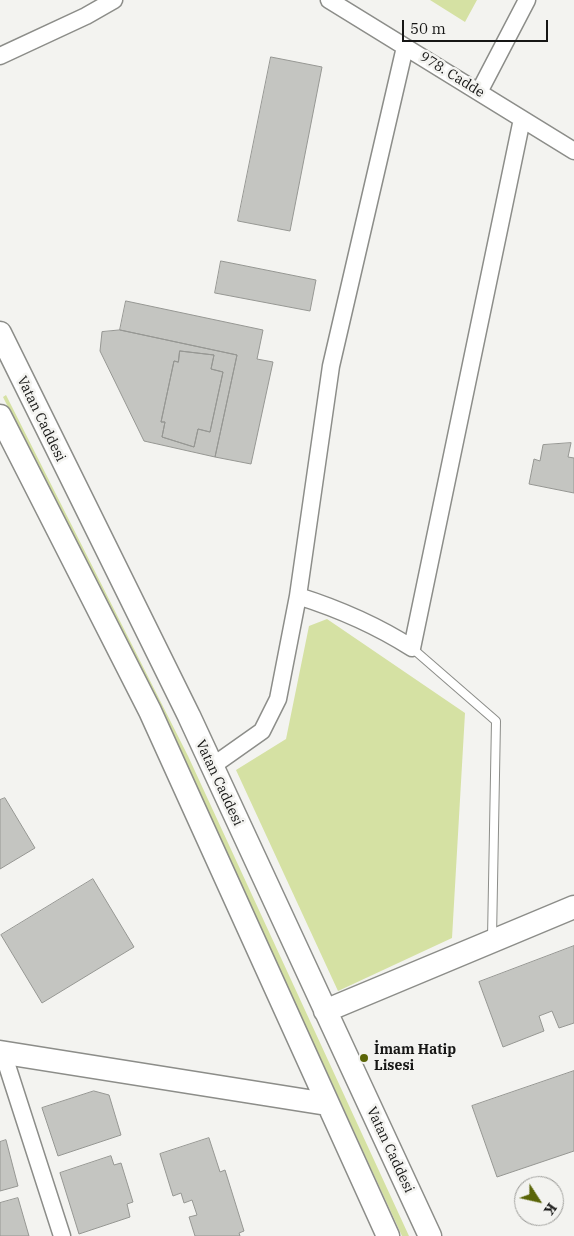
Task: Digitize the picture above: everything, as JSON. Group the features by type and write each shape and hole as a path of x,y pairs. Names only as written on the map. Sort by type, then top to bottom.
{"main road":[{"name":"Vatan Caddesi","path":"0,333 9,377 189,716 430,1236"},
{"path":"0,416 150,711 386,1235"},
{"path":"325,1011 574,907"},
{"path":"1,1053 327,1104"}],"street":[{"path":"0,56 86,16 114,0"},
{"name":"978. Cadde","path":"329,0 574,151"},
{"path":"479,92 527,0"},
{"path":"211,767 262,731 278,699 298,596 331,366 405,47"},
{"path":"298,596 345,611 383,630 412,648 522,118"},
{"path":"1,1053 62,1236"}],"lane":[{"path":"412,648 496,721 492,942"}],"green space":[{"path":"430,0 477,0 465,22"},
{"path":"6,395 188,756 409,1236 402,1236 193,780 3,397"},
{"path":"327,619 465,713 452,938 338,991 236,770 286,739 309,626"}],"building":[{"path":"271,57 322,67 290,231 238,221"},
{"path":"221,261 316,280 310,311 215,293"},
{"path":"126,301 263,330 257,359 273,362 251,464 215,457 237,355 120,330"},
{"path":"120,330 237,355 215,457 144,441 100,351 102,332","holes":["180,351 214,355 211,369 223,372 210,432 198,429 194,447 162,437 165,422 161,422 174,361 178,362"]},
{"path":"180,351 214,355 211,369 223,372 210,432 198,429 194,447 162,437 165,422 161,422 174,361 178,362"},
{"path":"571,443 568,457 574,458 574,493 529,484 534,459 540,461 543,445"},
{"path":"5,798 35,848 0,869 0,800"},
{"path":"93,879 134,947 42,1003 1,935"},
{"path":"574,946 574,1023 559,1028 552,1011 539,1016 544,1031 503,1047 479,982"},
{"path":"574,1071 574,1151 497,1177 472,1106"},
{"path":"94,1091 109,1095 121,1135 58,1156 42,1108"},
{"path":"209,1138 220,1172 225,1170 244,1231 239,1233 240,1236 195,1236 189,1217 197,1215 192,1200 184,1203 181,1193 173,1196 160,1154"},
{"path":"6,1140 18,1186 0,1191 0,1142"},
{"path":"111,1156 114,1165 121,1163 133,1202 127,1204 130,1217 79,1234 60,1173"},
{"path":"18,1198 29,1236 0,1236 0,1203"}],"place":[{"name":"İmam Hatip Lisesi","path":"364,1058"}]}
